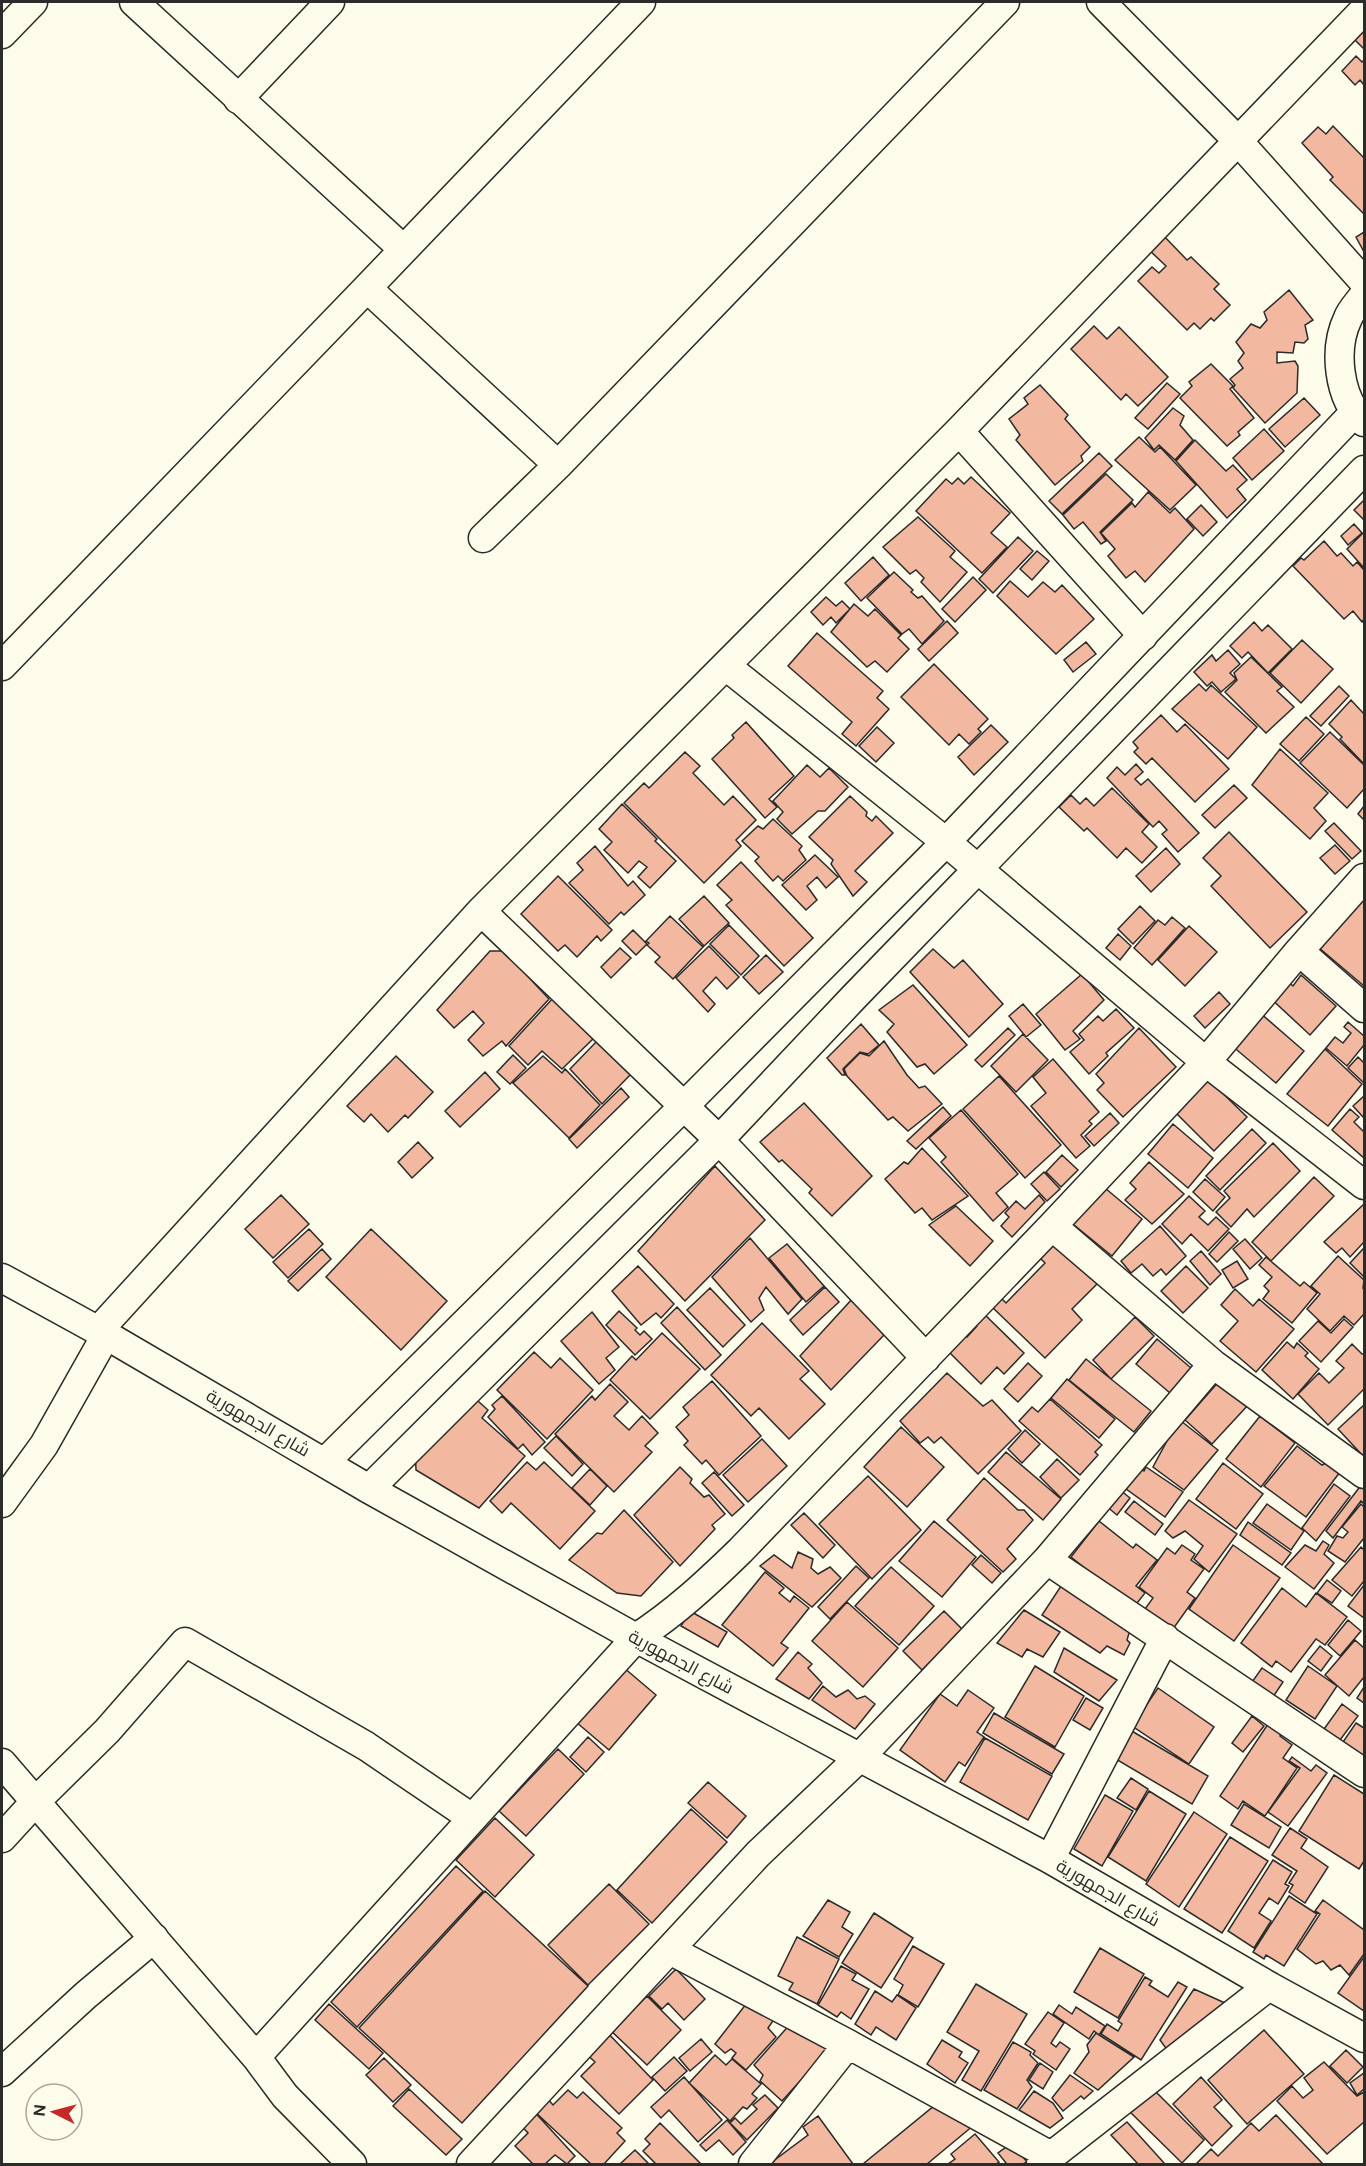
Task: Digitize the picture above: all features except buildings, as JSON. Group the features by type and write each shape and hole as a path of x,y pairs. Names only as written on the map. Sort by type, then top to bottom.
{"street":[{"path":"2,34 33,2"},
{"path":"134,2 403,249"},
{"path":"238,99 330,2"},
{"path":"2,666 641,2"},
{"path":"483,538 558,465 1005,2"},
{"path":"1101,2 1238,141 1365,282"},
{"path":"2,1503 44,1444 102,1333 481,911 959,431 1365,10"},
{"path":"368,288 558,465"},
{"path":"325,1462 946,842 1143,636 1360,417 1343,388 1339,353 1348,317 1365,295"},
{"path":"959,431 1143,636"},
{"path":"369,1489 719,1140 853,998 1365,470"},
{"path":"726,666 946,842 1206,1062 1365,1185"},
{"path":"256,2057 636,1638 668,1617 703,1588 1052,1226 1206,1062 1299,951 1365,878"},
{"path":"481,911 719,1140 926,1358"},
{"path":"1299,951 1365,1008"},
{"path":"1052,1226 1212,1364 1365,1474"},
{"name":"شارع الجمهورية","path":"2,1278 102,1333 369,1489 636,1638 1050,1859 1269,1986 1365,2038"},
{"path":"471,2164 758,1854 860,1757 1047,1560 1212,1364"},
{"path":"1047,1560 1365,1773"},
{"path":"1050,1859 1165,1638"},
{"path":"2,1838 107,1731 184,1642 366,1746 472,1818"},
{"path":"2,1763 256,2057 285,2096 352,2164"},
{"path":"2,2072 86,1995 154,1938"},
{"path":"670,1950 848,2044 1046,2160 1269,1986"},
{"path":"753,2164 848,2044"}]}
